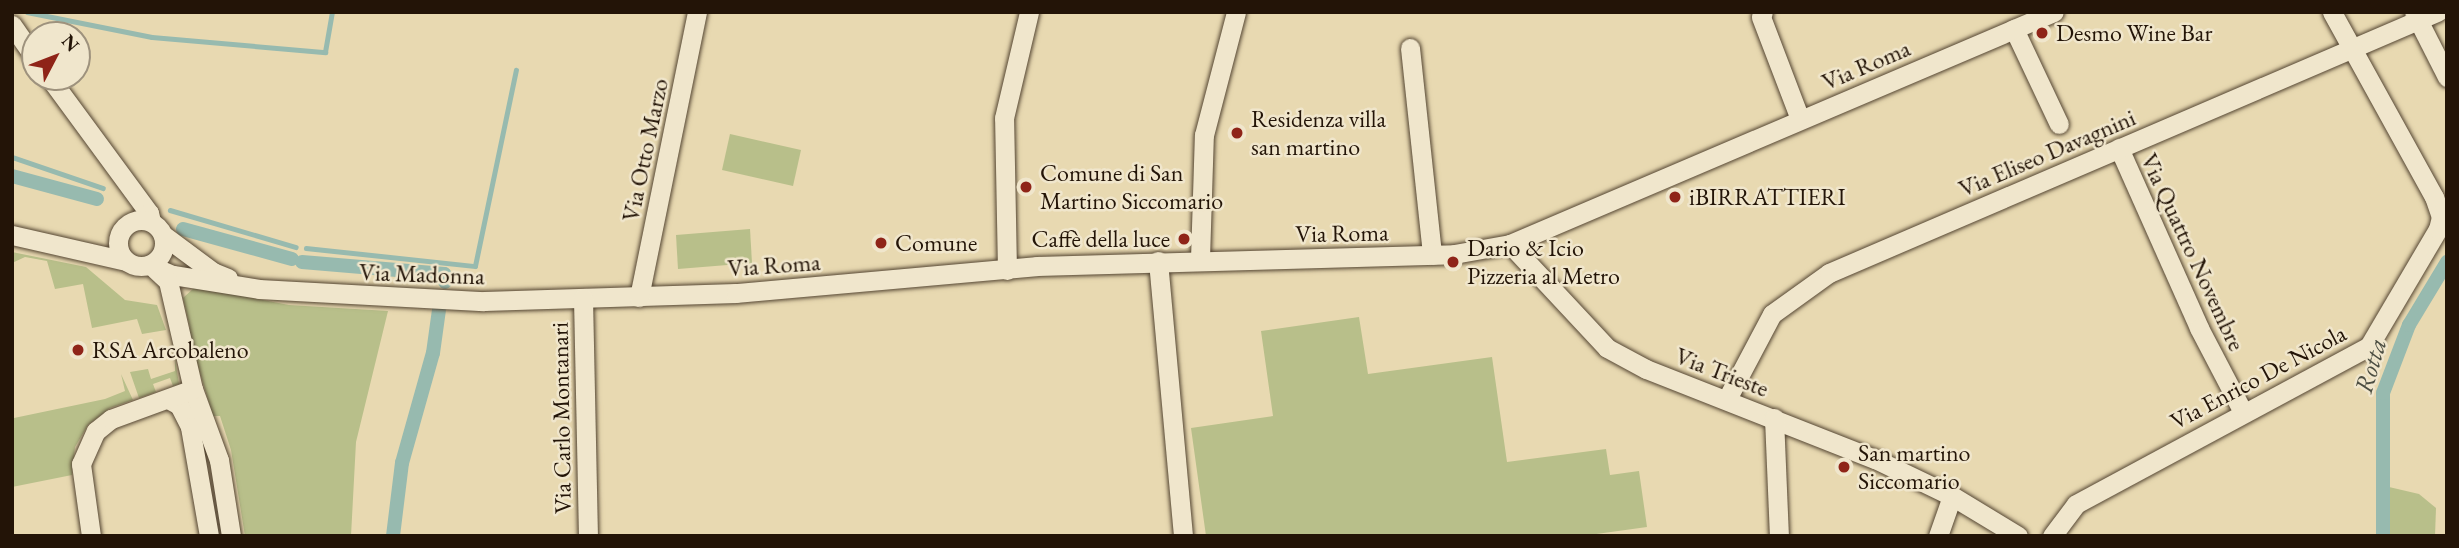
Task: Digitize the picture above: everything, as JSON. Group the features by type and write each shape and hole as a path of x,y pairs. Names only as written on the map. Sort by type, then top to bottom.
{"street":[{"name":"Via Otto Marzo","path":"639,297 697,12"},
{"path":"1007,270 1004,118 1017,48 1029,12"},
{"path":"1200,259 1204,135 1236,12"},
{"name":"Via Roma","path":"583,298 639,297 1157,261 1433,255 1510,244 2053,12"},
{"path":"2332,12 2352,52"},
{"name":"Via Eliseo Davagnini","path":"1727,400 1772,314 1829,273 2119,148 2352,52 2416,17 2437,12"},
{"path":"1762,15 1800,120"},
{"path":"2416,17 2447,77"},
{"path":"2014,29 2059,124"},
{"path":"1410,48 1433,255"},
{"name":"Via Enrico De Nicola","path":"2052,536 2076,504 2369,345 2414,272 2441,217 2352,52"},
{"path":"59,91 120,178 149,212 157,228 160,256 149,265"},
{"name":"Via Quattro Novembre","path":"2119,148 2199,328 2243,412"},
{"path":"120,178 123,229 120,253 126,261"},
{"path":"73,247 100,246 123,229 157,228 213,272 259,289"},
{"path":"12,235 149,265 190,279 259,289"},
{"name":"Via Trieste","path":"1510,244 1607,348 1646,369 1774,418 1952,495 2018,536"},
{"path":"1157,261 1183,536"},
{"path":"149,265 168,281 194,389 219,460 231,536"},
{"path":"171,299 190,279"},
{"name":"Via Madonna","path":"259,289 484,301 583,298"},
{"name":"Via Carlo Montanari","path":"583,298 588,536"},
{"path":"91,536 81,479 89,440 111,419 194,389"},
{"path":"168,399 179,405 190,427 209,536"},
{"path":"190,427 201,410"},
{"path":"1774,418 1779,536"},
{"path":"1938,536 1952,495"}],"green space":[{"path":"730,134 801,150 793,186 722,170"},
{"path":"750,229 752,263 678,269 676,235"},
{"path":"12,252 86,267 125,300 157,305 166,330 142,334 137,319 92,328 83,284 55,289 47,261 25,257 12,263"},
{"path":"195,287 289,305 388,311 356,442 351,536 245,536 231,450 220,416 213,416 187,330 190,328 183,298"},
{"path":"1359,317 1368,374 1492,357 1507,462 1606,449 1610,475 1639,471 1647,527 1582,536 1206,536 1191,428 1273,416 1261,331"},
{"path":"175,359 179,384 173,386 170,378 153,384 156,392 139,398 130,372 148,369 151,379 175,371"},
{"path":"121,374 133,400 110,408 88,425 75,447 72,475 12,487 13,414 14,418 105,399 125,391"},
{"path":"2389,487 2419,494 2436,508 2435,536 2390,536"}],"waterway":[{"path":"27,12 152,37 325,52 332,12"},
{"path":"306,248 475,266 516,70"},
{"path":"12,157 103,188"},
{"path":"12,176 97,199"},
{"path":"170,210 296,247"},
{"path":"183,229 292,259"},
{"path":"302,262 444,274 445,282"},
{"name":"Rotta","path":"2383,536 2383,393 2409,325 2447,262"},
{"path":"393,536 402,463 433,353 439,310"}],"place":[{"name":"Desmo Wine Bar","path":"2042,33"},
{"name":"Residenza villa san martino","path":"1237,133"},
{"name":"Comune di San Martino Siccomario","path":"1026,187"},
{"name":"iBIRRATTIERI","path":"1675,197"},
{"name":"Caffè della luce","path":"1184,239"},
{"name":"Comune","path":"881,243"},
{"name":"Dario & Icio Pizzeria al Metro","path":"1453,262"},
{"name":"RSA Arcobaleno","path":"78,350"},
{"name":"San martino Siccomario","path":"1844,467"}]}
